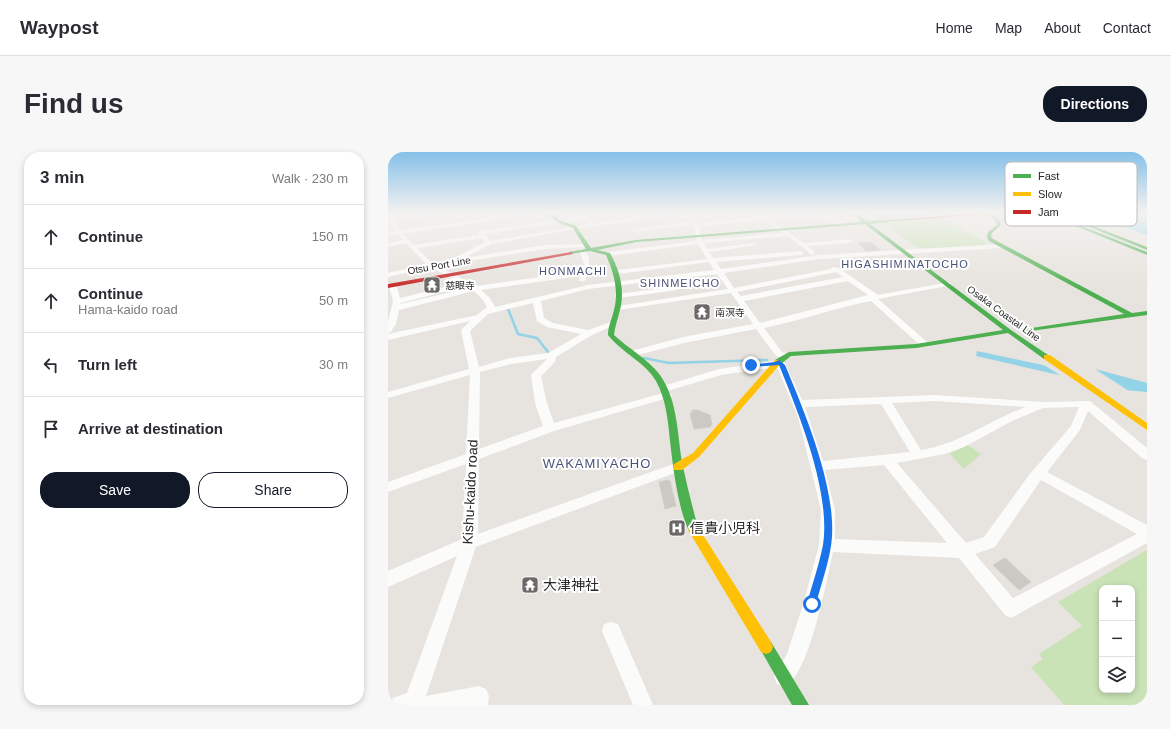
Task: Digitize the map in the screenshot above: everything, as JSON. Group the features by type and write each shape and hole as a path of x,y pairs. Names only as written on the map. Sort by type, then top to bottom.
{"main road":[{"path":"581,238 586,248 608,254 618,272 618,308 611,324 611,335 622,347 634,354 661,382 665,392 678,467 691,524 801,705"},
{"name":"Otsu Port Line","path":"388,286 586,248 638,253 699,239 714,238"},
{"name":"Osaka Coastal Line","path":"889,238 906,252 916,255 947,284 1009,331 1089,385 1147,427"},
{"name":"Osaka Coastal Line","path":"893,238 1075,365"},
{"path":"990,238 1001,246 1132,316"},
{"path":"1108,238 1147,254"},
{"path":"1109,238 1147,254"},
{"path":"1116,238 1147,249"},
{"path":"1120,238 1147,249"},
{"path":"1025,331 1147,313"},
{"path":"678,467 696,455 780,360 797,353 857,350 924,344 1009,331"}],"street":[{"path":"404,238 417,254 432,265 475,289 489,302 491,307 484,314"},
{"path":"388,245 467,238"},
{"path":"485,238 489,243"},
{"path":"450,262 489,243 517,238"},
{"path":"634,238 646,279"},
{"path":"792,238 810,252 850,278 924,344"},
{"path":"699,239 711,260 779,354 780,360 799,404 828,510 827,545 795,659 784,677"},
{"path":"788,242 850,241"},
{"path":"705,250 758,245"},
{"path":"618,308 734,290 916,255 1001,246"},
{"path":"388,275 432,265 545,247 586,248 587,264 580,287 581,289"},
{"path":"608,254 638,253 711,260 810,252"},
{"path":"388,337 581,289 646,279 720,271 819,257 906,252"},
{"path":"618,272 638,253"},
{"path":"394,308 491,285 584,273"},
{"path":"740,299 850,278"},
{"path":"618,296 671,289 699,282"},
{"path":"394,308 467,284"},
{"path":"634,354 683,340 758,326 873,297 947,284"},
{"path":"388,286 394,290 392,324 388,330"},
{"path":"671,289 676,299"},
{"path":"537,300 540,319 550,325 589,333"},
{"name":"Kishu-kaido road","path":"414,704 470,542 474,369 465,330 484,314"},
{"path":"388,395 474,369 551,356 589,333 611,324"},
{"path":"550,428 541,403 536,375 552,360 551,356"},
{"path":"388,487 550,428 665,392 713,372 780,360"},
{"path":"799,404 884,399 935,398 1044,405 1086,403 1147,455"},
{"path":"884,399 918,455"},
{"path":"827,545 962,551 989,542 1076,427 1086,403"},
{"path":"816,466 887,460 940,451 960,444 1010,417 1044,405"},
{"path":"887,460 1011,609 1099,560 1147,536"},
{"path":"388,579 470,542 557,512 678,467"},
{"path":"1040,473 1147,532"},
{"path":"611,631 641,704"},
{"path":"414,704 479,696 478,705"}],"green space":[{"path":"904,238 978,238 988,243 984,245 932,249 917,247"},
{"path":"967,445 981,454 964,469 950,454"},
{"path":"1147,550 1147,705 1064,705 1031,667 1043,659 1039,654 1082,626 1058,602"}],"water":[{"path":"977,351 1075,372 1095,369 1147,383 1147,392 1125,390 976,356"}],"pier":[{"path":"1041,363 1075,371 1092,367 1132,393 1064,378"}],"building":[{"path":"871,242 880,250 866,251 858,243"},
{"path":"692,410 697,410 710,415 712,424 710,427 694,429 690,413 692,413"},
{"path":"667,480 670,481 676,506 665,509 659,482"},
{"path":"1005,558 1031,582 1019,590 993,565"}],"waterway":[{"path":"508,309 518,334 537,338 548,352"},
{"path":"644,358 669,363 767,360"}],"traffic: fast":[{"path":"582,238 589,249 608,254 616,275 619,289 619,304 612,326 611,335 651,369 665,391 670,412 678,467 691,524 694,530"},
{"path":"571,253 636,241 676,238"},
{"path":"886,238 1009,331 1047,357"},
{"path":"990,238 991,240 1132,316"},
{"path":"1107,238 1147,254"},
{"path":"1119,238 1147,249"},
{"path":"1025,331 1147,313"},
{"path":"778,362 789,354 916,346 1009,331"},
{"path":"766,647 801,705"}],"traffic: slow":[{"path":"1047,357 1147,427"},
{"path":"678,467 696,455 778,362"},
{"path":"694,530 766,647"}],"traffic: jam":[{"path":"388,286 571,253"}],"place":[{"name":"慈眼寺","path":"432,285"},
{"name":"南溟寺","path":"702,312"},
{"name":"信貴小児科","path":"677,528"},
{"name":"大津神社","path":"530,585"}],"district":[{"name":"HIGASHIMINATOCHO","path":"905,264"},
{"name":"HONMACHI","path":"573,271"},
{"name":"SHINMEICHO","path":"680,283"},
{"name":"WAKAMIYACHO","path":"597,463"}],"route":[{"path":"751,365 777,364 779,361 782,365 804,417 816,466 822,482 828,510 827,545 812,604"}]}
